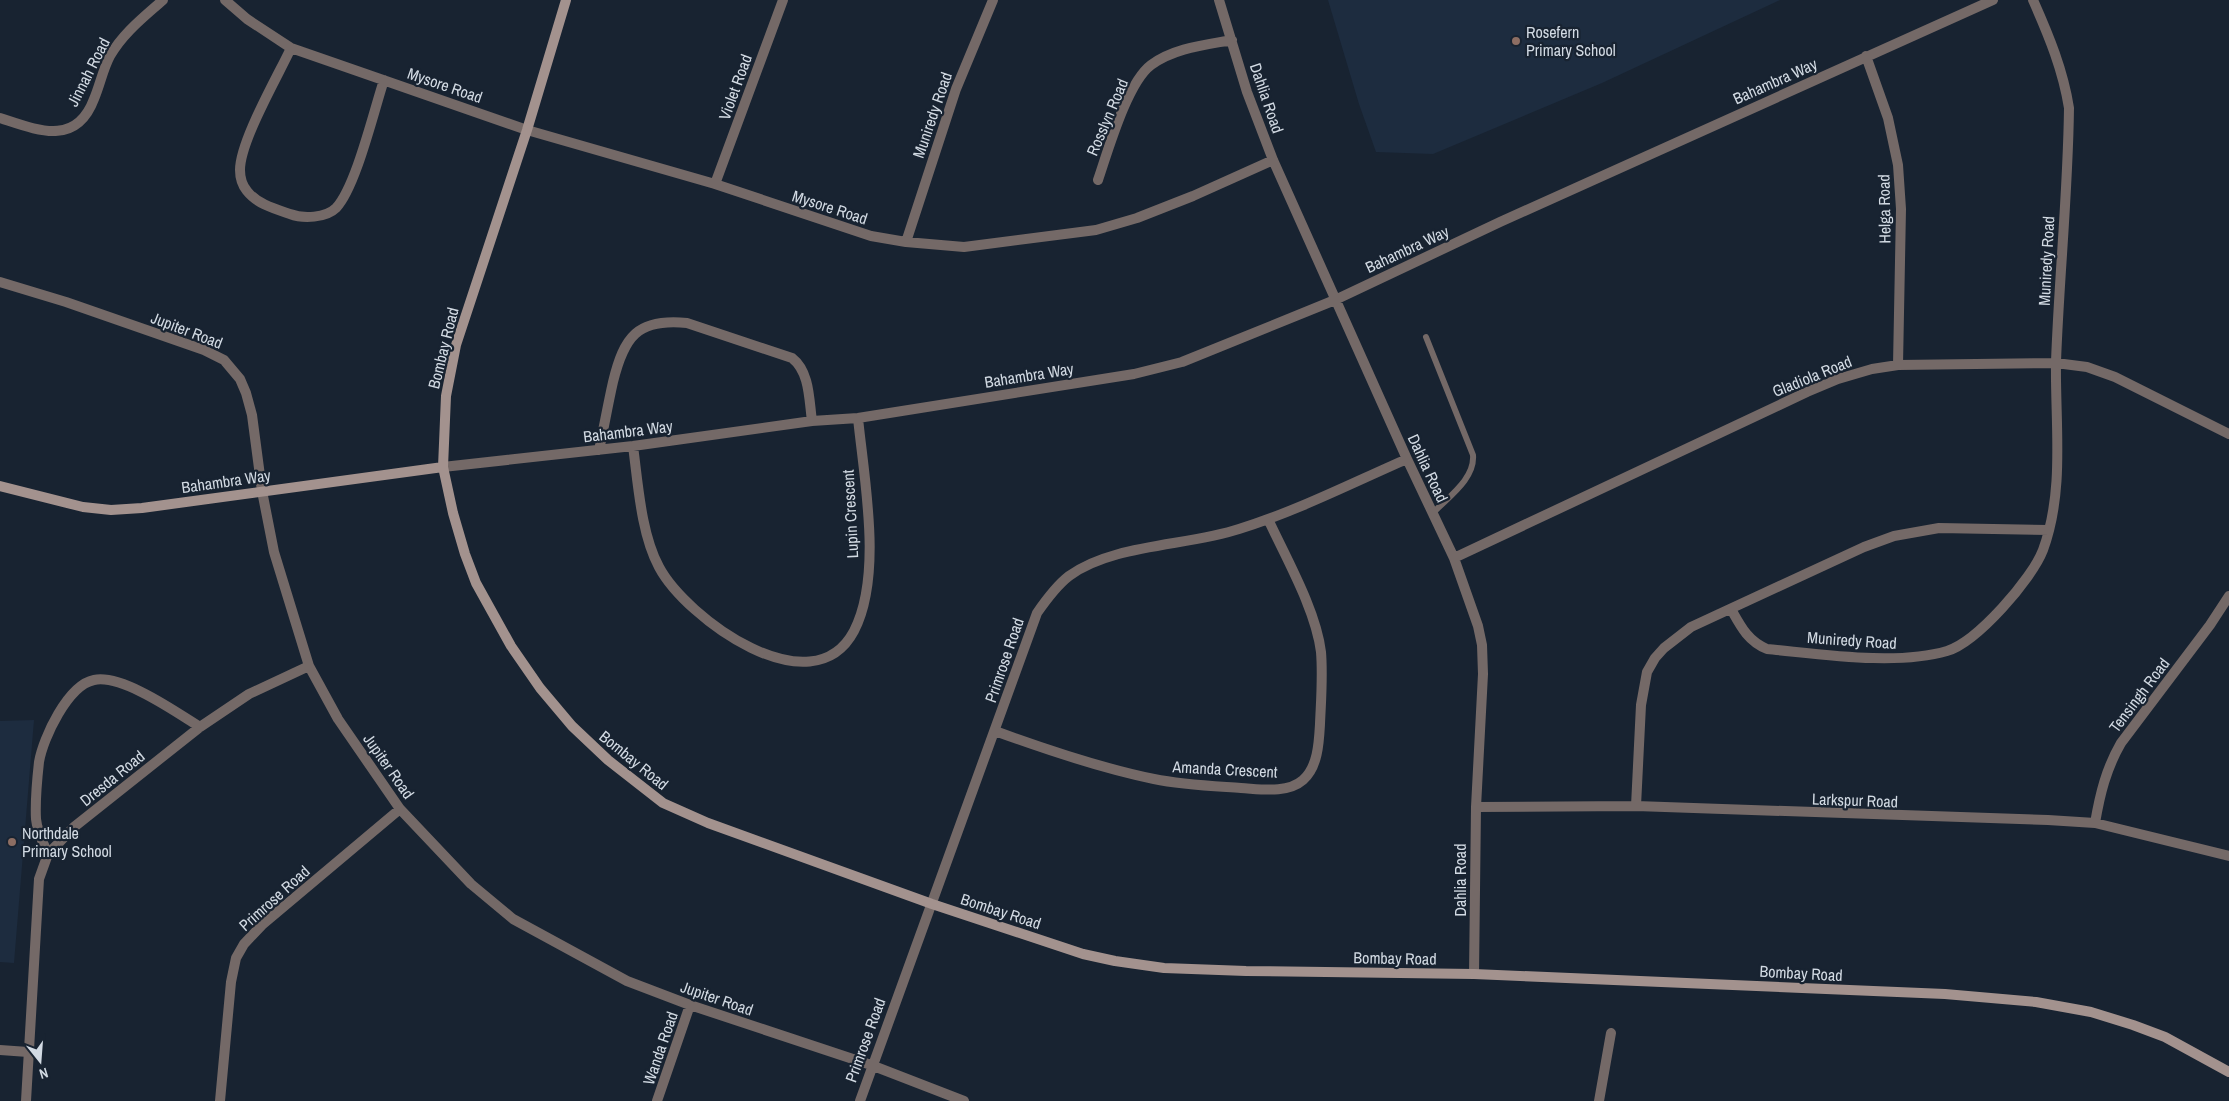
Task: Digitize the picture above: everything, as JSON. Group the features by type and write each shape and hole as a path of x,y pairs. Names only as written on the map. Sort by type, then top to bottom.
{"street":[{"name":"Jinnah Road","path":"0,118 41,131 58,131 72,128 86,115 110,57 120,42 133,26 163,0"},
{"name":"Mysore Road","path":"225,0 247,19 291,48 527,130 715,184 871,236 906,242 964,247 1096,230 1137,218 1193,196 1272,160"},
{"name":"Bombay Road","path":"566,0 527,130 456,345 446,396 443,428 443,467 453,513 476,583 493,616 540,688 572,726 608,760 663,803 699,819 932,904 1083,954 1164,968 1474,974 1935,994 2036,1002 2091,1012 2133,1025 2164,1037 2229,1072"},
{"name":"Violet Road","path":"715,184 783,0"},
{"name":"Muniredy Road","path":"906,242 956,89 993,0"},
{"name":"Dahlia Road","path":"1219,0 1247,92 1272,160 1407,459 1454,558 1478,626 1482,645 1483,674 1476,807 1474,974"},
{"name":"Bahambra Way","path":"0,486 83,507 111,510 142,508 443,467 633,446 812,421 858,418 1134,374 1182,362 1335,300 1500,222 1993,0"},
{"name":"Muniredy Road","path":"1731,609 1740,627 1754,643 1767,649 1896,660 1948,651 1967,642 2001,610 2043,551 2055,498 2057,467 2056,363 2069,108 2064,79 2052,43 2033,0"},
{"name":"Rosslyn Road","path":"1098,180 1124,107 1140,77 1150,65 1184,50 1232,40"},
{"name":"Mysore Road","path":"291,48 253,127 243,152 240,169 242,181 247,192 261,203 295,216 312,217 327,214 336,208 345,195 353,178 384,80"},
{"name":"Helga Road","path":"1866,56 1888,118 1898,165 1901,209 1898,365"},
{"name":"Jupiter Road","path":"0,282 66,302 204,350 224,360 240,379 252,415 262,491 274,552 309,666 338,719 400,809 471,884 513,919 570,952 627,981 690,1005 871,1064 964,1101"},
{"path":"599,450 620,357 627,342 637,332 671,321 687,323 792,358 798,363 805,379 812,421"},
{"name":"Gladiola Road","path":"1454,558 1814,389 1838,379 1872,369 1898,365 2056,363 2087,367 2115,376 2229,434"},
{"name":"Lupin Crescent","path":"633,446 641,507 647,531 658,566 675,591 710,621 739,641 768,655 793,662 811,663 835,653 847,642 855,629 864,601 870,544 858,418"},
{"name":"Primrose Road","path":"860,1101 871,1064 932,904 1037,613 1054,590 1069,576 1089,565 1127,552 1210,538 1268,519 1407,459"},
{"name":"Amanda Crescent","path":"995,731 1093,765 1191,785 1270,789 1297,784 1304,780 1316,759 1319,739 1322,681 1321,651 1316,628 1268,519"},
{"path":"1636,806 1642,705 1647,672 1654,658 1677,637 1691,628 1864,547 1894,536 1939,528 2049,530"},
{"name":"Tensingh Road","path":"2095,823 2101,789 2110,762 2126,736 2204,633 2229,596"},
{"name":"Dresda Road","path":"26,1101 39,879 48,854 74,827 200,727 249,694 309,666"},
{"path":"48,854 36,821 40,761 48,734 61,710 75,691 86,682 95,679 109,680 165,705 200,727"},
{"name":"Larkspur Road","path":"1476,807 1636,806 2095,823 2229,856"},
{"name":"Primrose Road","path":"220,1101 231,982 236,958 244,944 262,925 400,809"},
{"name":"Wanda Road","path":"657,1101 690,1005"},
{"path":"1599,1101 1611,1033"},
{"path":"0,1050 28,1052"}],"lane":[{"path":"1426,337 1473,455 1474,465 1471,474 1433,513"}],"shaded area":[{"name":"Rosefern Primary School","path":"1328,0 1780,0 1602,83 1433,154 1376,152 1359,104"},
{"name":"Northdale Primary School","path":"34,720 14,963 0,962 0,721"}],"place":[{"name":"Rosefern Primary School","path":"1516,41"},
{"name":"Northdale Primary School","path":"12,842"}]}
